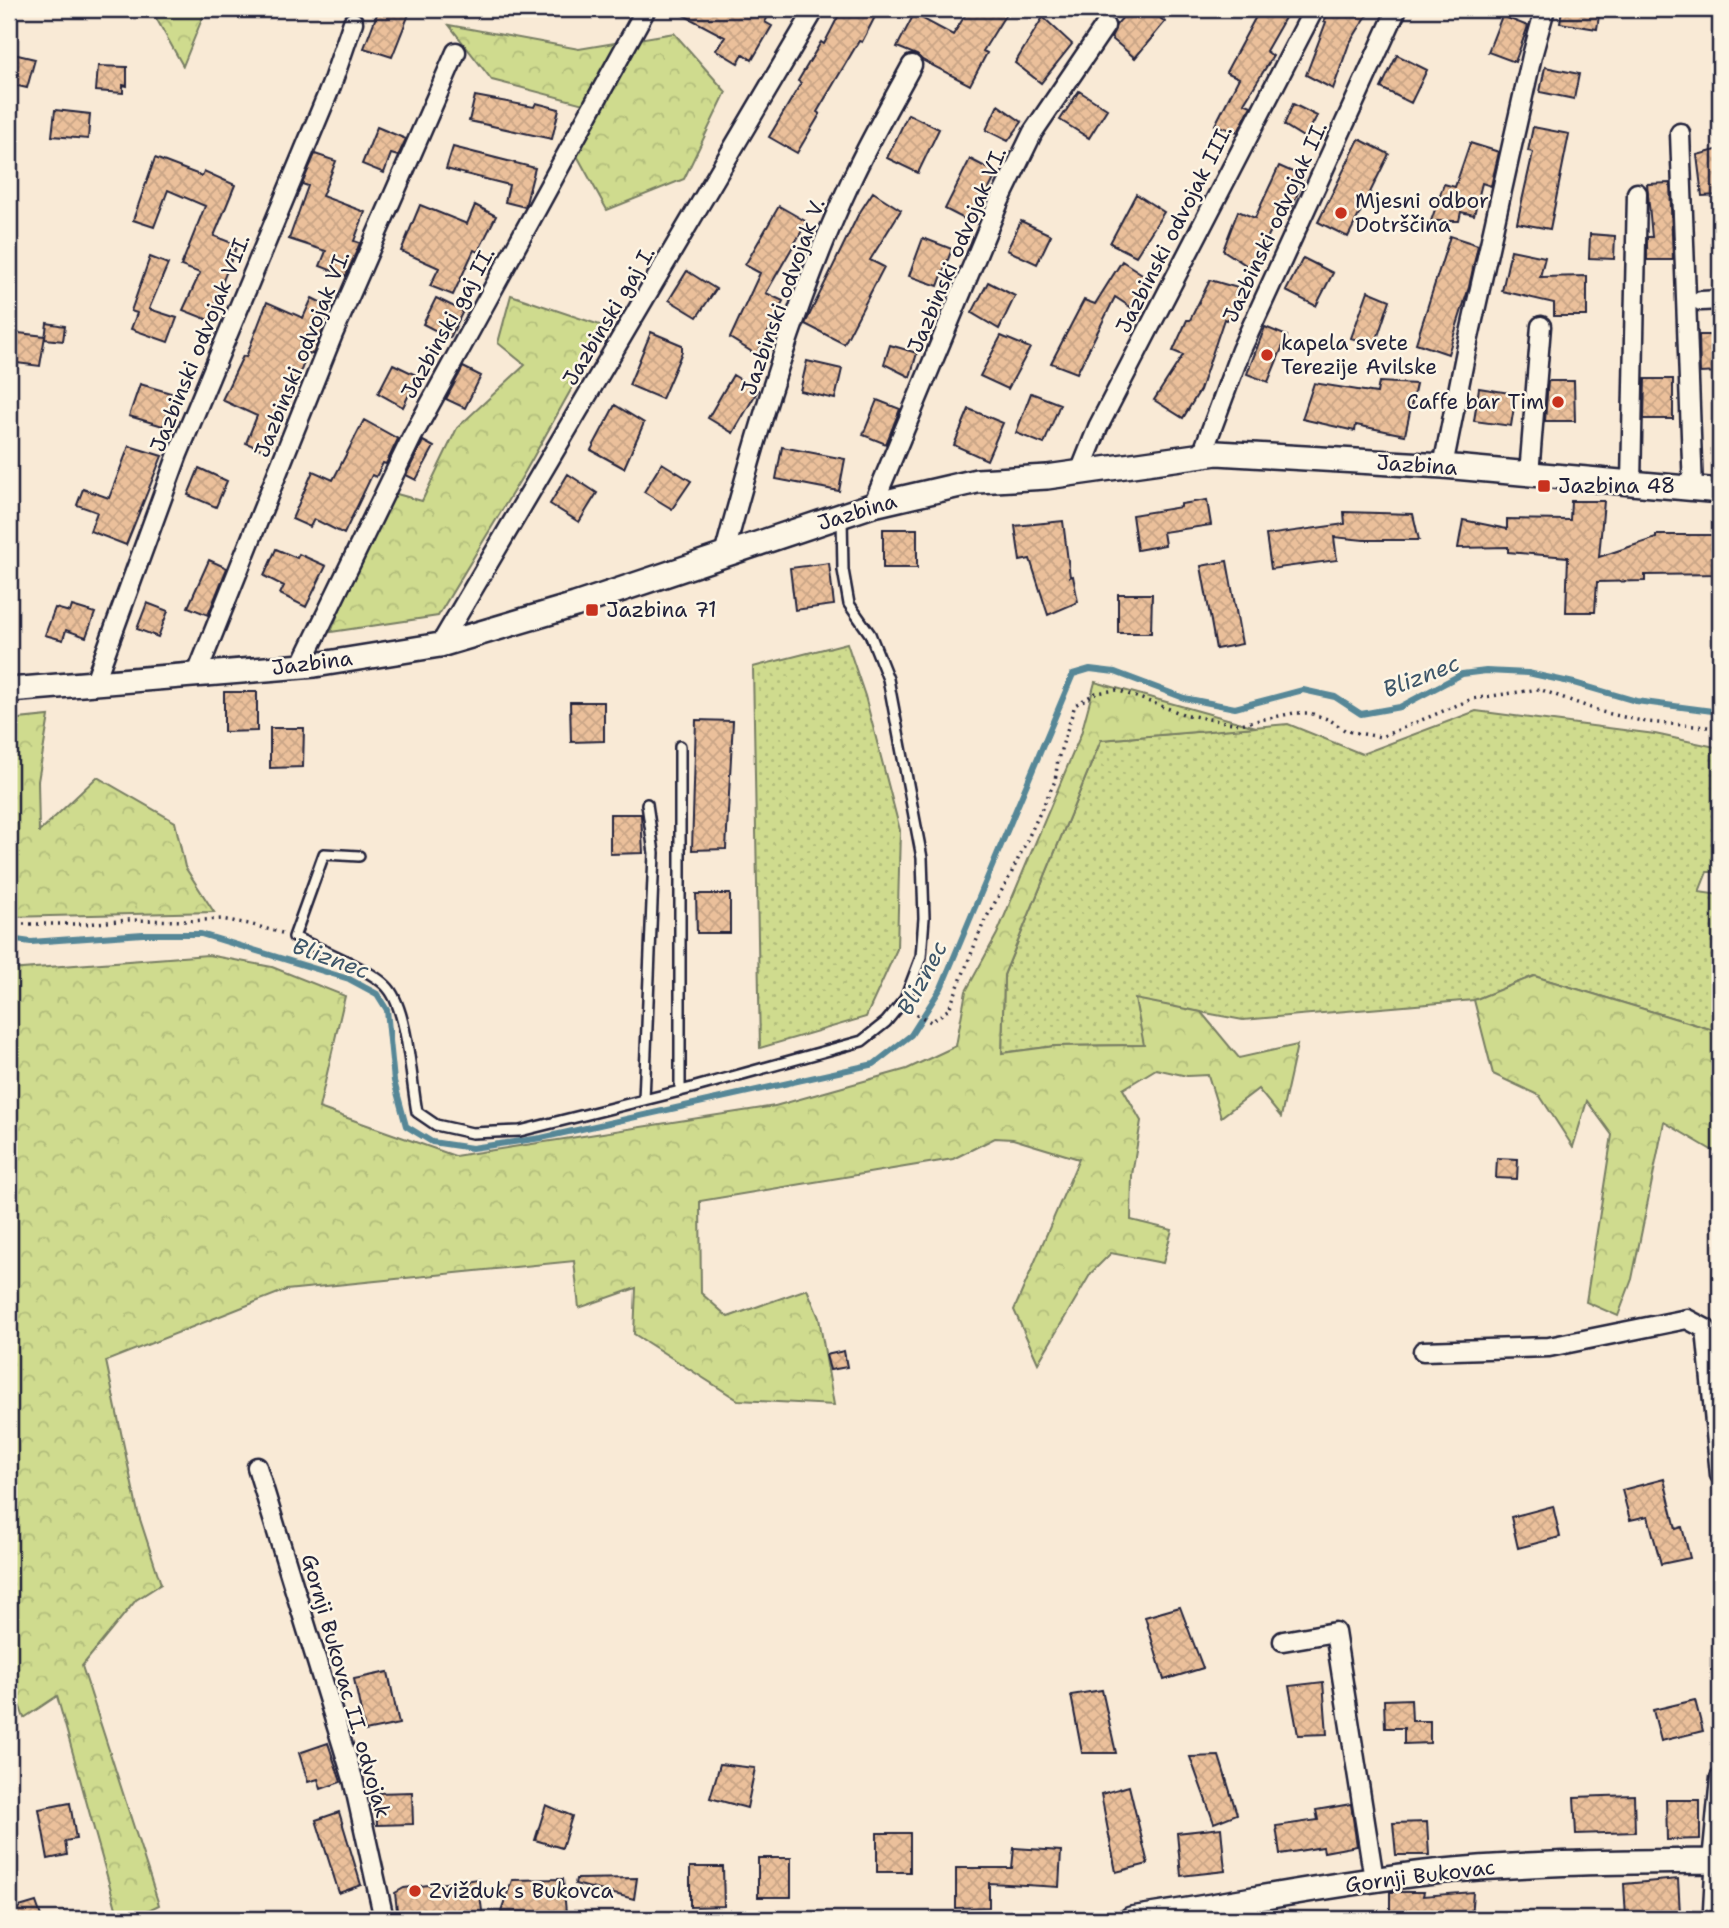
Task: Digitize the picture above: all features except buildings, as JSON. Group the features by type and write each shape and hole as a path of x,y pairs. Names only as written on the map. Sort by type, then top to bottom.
{"street":[{"name":"Jazbinski gaj II.","path":"301,666 412,437 646,9"},
{"name":"Jazbinski gaj I.","path":"440,645 815,9"},
{"name":"Jazbinski odvojak III.","path":"1080,472 1098,427 1314,9"},
{"name":"Jazbinski odvojak II.","path":"1201,457 1241,350 1397,9"},
{"path":"1443,466 1466,351 1545,9"},
{"name":"Jazbinski odvojak VII.","path":"94,684 178,454 331,86 353,22"},
{"name":"Jazbinski odvojak VI.","path":"873,505 999,202 1033,132 1105,26"},
{"name":"Jazbinski odvojak VI.","path":"196,676 333,334 456,52"},
{"name":"Jazbinski odvojak V.","path":"724,555 750,459 816,262 850,181 912,65"},
{"path":"1680,133 1693,490"},
{"path":"1631,483 1637,193"},
{"path":"1701,301 1720,300"},
{"path":"1529,474 1541,326"},
{"name":"Jazbina","path":"9,690 301,666 440,645 575,605 873,505 977,481 1047,477 1217,453 1443,466 1720,491"},
{"path":"1423,1351 1549,1348 1687,1319 1706,1329 1720,1475"},
{"name":"Gornji Bukovac II. odvojak","path":"257,1467 353,1779 384,1919"},
{"path":"1283,1641 1335,1632 1374,1879"},
{"path":"1716,1861 1720,1778"},
{"name":"Gornji Bukovac","path":"1131,1919 1374,1879 1508,1866 1716,1861"}],"lane":[{"path":"359,856 324,854 294,937 359,967 388,987 401,1012 417,1112 436,1125 471,1133 520,1131 862,1041 886,1022 905,999 921,957 924,918 922,858 888,679 870,634 849,604 844,570 842,515"},
{"path":"680,746 680,1091"},
{"path":"643,1100 654,853 647,804"},
{"path":"1708,1919 1716,1861"}],"path":[{"path":"915,1013 930,1022 949,1009 984,922 1011,874 1055,780 1058,758 1075,705 1096,693 1118,690 1183,714 1240,724 1294,713 1310,713 1331,720 1346,731 1381,737 1472,699 1539,689 1602,712 1646,722 1720,728"},
{"path":"9,924 220,919 294,937"}],"green space":[{"path":"151,9 206,9 183,66"},
{"path":"449,25 579,49 674,33 726,92 684,179 607,210 575,152 603,109 492,80"},
{"path":"511,295 606,327 525,472 438,616 331,632 386,491 422,501 457,428 525,365 498,343"},
{"path":"847,643 865,696 900,830 897,949 866,1017 760,1048 753,667"},
{"path":"1095,682 1256,727 1101,740 1004,975 1002,1053 1055,1046 1144,1045 1135,999 1201,1012 1239,1058 1297,1045 1281,1117 1258,1089 1221,1117 1208,1075 1187,1076 1156,1069 1123,1089 1141,1121 1132,1175 1131,1220 1172,1230 1163,1263 1111,1253 1091,1273 1038,1363 1014,1310 1079,1159 1013,1139 995,1138 953,1159 700,1201 701,1293 728,1317 807,1289 819,1318 834,1405 738,1400 634,1334 636,1288 579,1308 574,1261 286,1290 106,1361 138,1513 161,1584 136,1600 82,1666 159,1905 130,1919 119,1919 57,1696 24,1718 9,1677 9,970 208,955 272,967 345,996 319,1108 455,1156 775,1106 907,1069 956,1046 966,991 997,934 1081,734"},
{"path":"1476,711 1655,734 1720,748 1720,872 1707,872 1699,892 1720,895 1720,1032 1534,976 1474,1000 1243,1020 1136,1000 1145,1045 1055,1046 1002,1053 1004,975 1101,740 1288,724 1362,754"},
{"path":"49,716 38,781 39,832 97,777 175,822 185,867 214,912 9,917 9,720"},
{"path":"1534,976 1720,1032 1720,1155 1664,1122 1632,1279 1618,1316 1586,1302 1612,1135 1587,1101 1573,1147 1540,1096 1493,1074 1474,1000"}],"waterway":[{"name":"Bliznec","path":"9,939 31,942 143,934 201,934 349,979 377,994 387,1010 394,1081 406,1126 432,1142 472,1148 541,1138 874,1064 911,1035 941,988 1073,674 1090,669 1115,672 1184,698 1235,708 1303,690 1335,697 1361,714 1400,707 1462,674 1486,671 1528,673 1636,701 1720,712"}],"place":[{"name":"Mjesni odbor Dotrščina","path":"1341,213"},
{"name":"kapela svete Terezije Avilske","path":"1267,355"},
{"name":"Caffe bar Tim","path":"1558,402"},
{"name":"Jazbina 48","path":"1544,486"},
{"name":"Jazbina 71","path":"592,610"},
{"name":"Zvižduk s Bukovca","path":"415,1891"}]}
